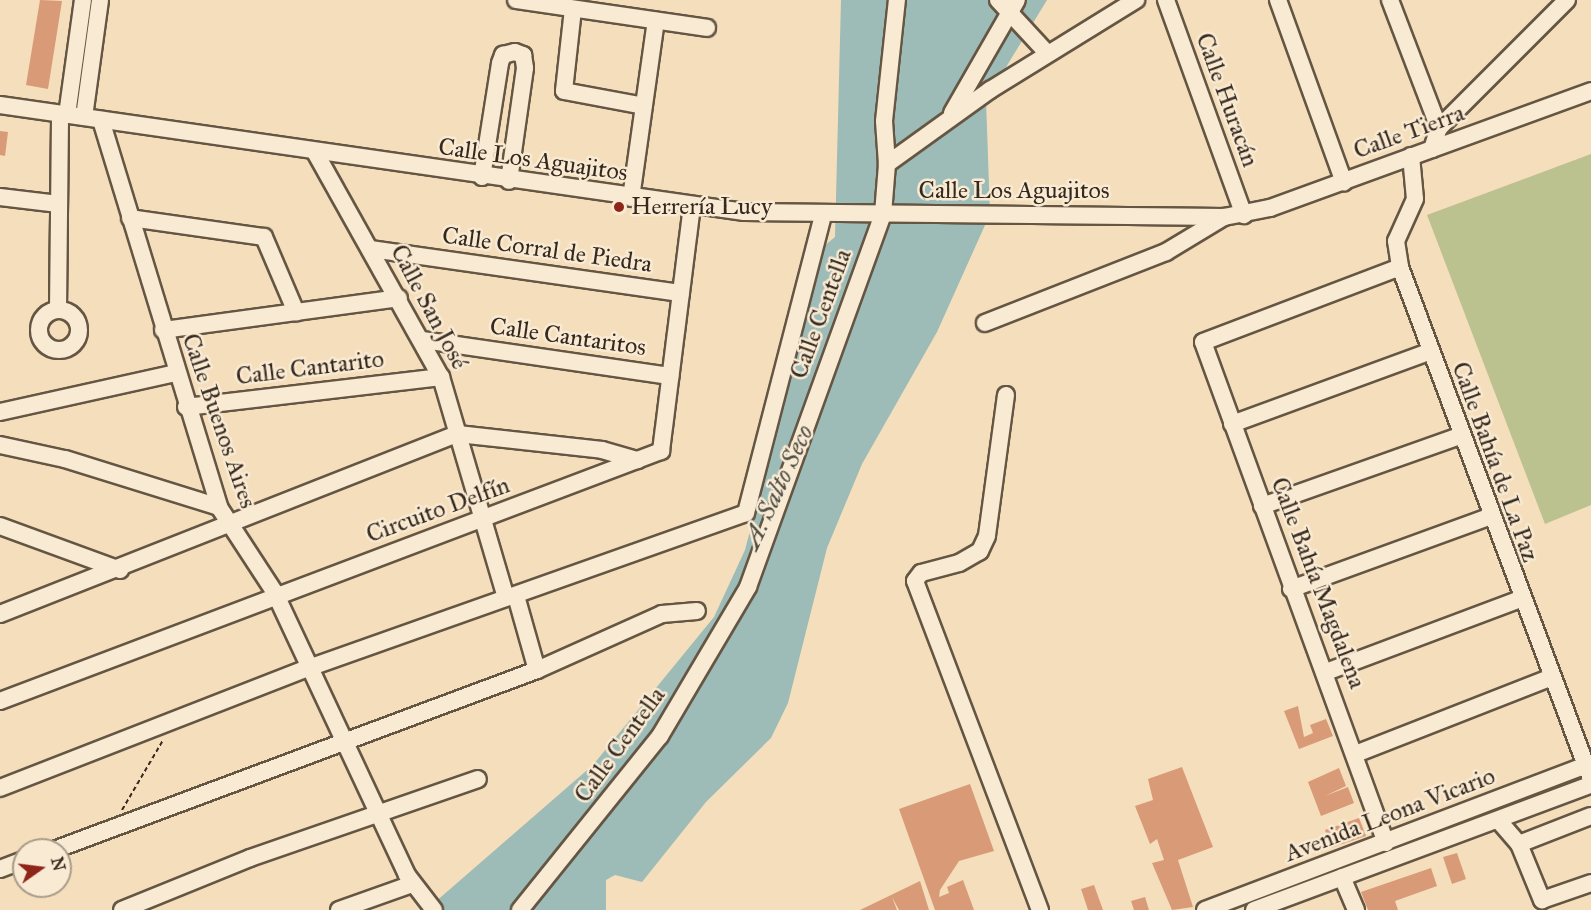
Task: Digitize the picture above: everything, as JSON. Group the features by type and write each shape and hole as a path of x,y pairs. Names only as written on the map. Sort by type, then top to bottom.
{"street":[{"path":"58,310 59,204 83,0"},
{"path":"70,115 100,0"},
{"path":"516,0 707,28"},
{"name":"Calle Centella","path":"520,910 660,736 748,587 883,214 887,164 884,121 897,0"},
{"path":"998,0 1014,7 1047,53"},
{"path":"887,164 1047,53 1136,0"},
{"name":"Calle Huracán","path":"1166,0 1244,215"},
{"path":"1278,0 1344,182"},
{"path":"1390,0 1439,128"},
{"path":"1432,149 1439,128 1567,0"},
{"path":"946,121 1014,7"},
{"path":"573,9 564,92 644,106"},
{"path":"631,198 656,21"},
{"path":"482,177 500,63 503,55 515,52 523,55 525,69 509,181"},
{"name":"Calle Tierra","path":"1244,215 1344,182 1591,90"},
{"name":"Calle Los Aguajitos","path":"0,105 692,207 823,215 1224,217 1244,215"},
{"name":"Calle Buenos Aires","path":"101,120 186,407 222,514 275,593 412,884 435,910"},
{"name":"Calle San José","path":"315,152 423,340 441,377 483,520 537,670"},
{"name":"Calle Bahía de La Paz","path":"1411,156 1415,200 1396,241 1400,267 1520,600 1589,769"},
{"path":"0,197 59,204"},
{"name":"Circuito Delfín","path":"0,701 275,593 483,520 638,460 664,446 670,376 692,207"},
{"path":"0,788 311,667 746,513 823,215"},
{"path":"985,324 1166,252 1224,217"},
{"path":"130,218 264,237 296,312"},
{"name":"Calle Corral de Piedra","path":"371,249 681,293"},
{"name":"Calle Bahía Magdalena","path":"1386,843 1358,753 1291,589 1203,342 1400,267"},
{"path":"163,330 399,298"},
{"name":"Calle Cantaritos","path":"423,340 670,376"},
{"path":"1233,424 1429,352"},
{"path":"0,412 176,373"},
{"name":"Calle Cantarito","path":"186,407 441,377"},
{"path":"1006,395 987,536 980,550 959,563 921,573 915,581 1040,910"},
{"path":"0,614 120,570 222,514 458,434 602,450 638,460"},
{"path":"1262,506 1460,436"},
{"path":"0,445 65,459 222,514"},
{"path":"1291,589 1489,517"},
{"path":"0,526 120,570"},
{"path":"1326,672 1520,600"},
{"path":"72,844 348,744 537,670 662,614 697,611"},
{"path":"1358,753 1550,678"},
{"name":"Avenida Leona Vicario","path":"1205,910 1589,769"},
{"path":"122,910 250,858 380,817 478,779"},
{"name":"Avenida Leona Vicario","path":"1254,910 1591,785"},
{"path":"1519,844 1591,816"},
{"path":"1499,821 1519,844 1542,900 1591,883"},
{"path":"1342,877 1356,910"},
{"path":"339,910 412,884"},
{"path":"372,910 381,894"}],"path":[{"path":"110,830 176,719"}],"green space":[{"path":"1591,154 1591,505 1545,524 1427,215"}],"water":[{"name":"A. Salto Seco","path":"841,0 1047,0 986,100 990,214 937,332 862,464 827,548 788,703 771,738 706,802 642,882 615,875 606,880 606,910 426,910 593,765 714,617 745,550 824,246 835,237"}],"building":[{"path":"40,0 62,1 48,89 26,85"},
{"path":"0,131 8,132 5,156 0,155"},
{"path":"1298,706 1304,737 1313,733 1310,725 1326,719 1333,736 1299,749 1284,711"},
{"path":"1182,767 1213,847 1178,860 1193,907 1172,910 1152,863 1164,860 1157,839 1150,844 1135,806 1153,800 1148,779"},
{"path":"1339,768 1346,786 1325,796 1348,787 1354,803 1321,816 1308,782"},
{"path":"970,784 994,851 959,861 940,890 939,897 949,893 947,887 963,880 974,910 935,910 899,809"},
{"path":"1359,818 1366,836 1331,848 1325,830"},
{"path":"1457,853 1466,879 1452,884 1443,857"},
{"path":"1431,868 1437,886 1395,901 1398,910 1368,910 1361,892"},
{"path":"920,881 929,910 899,910 892,897 897,910 860,910"},
{"path":"1094,885 1103,910 1088,910 1081,889"},
{"path":"1145,897 1149,910 1134,910 1131,901"}],"place":[{"name":"Herrería Lucy","path":"619,207"}]}
